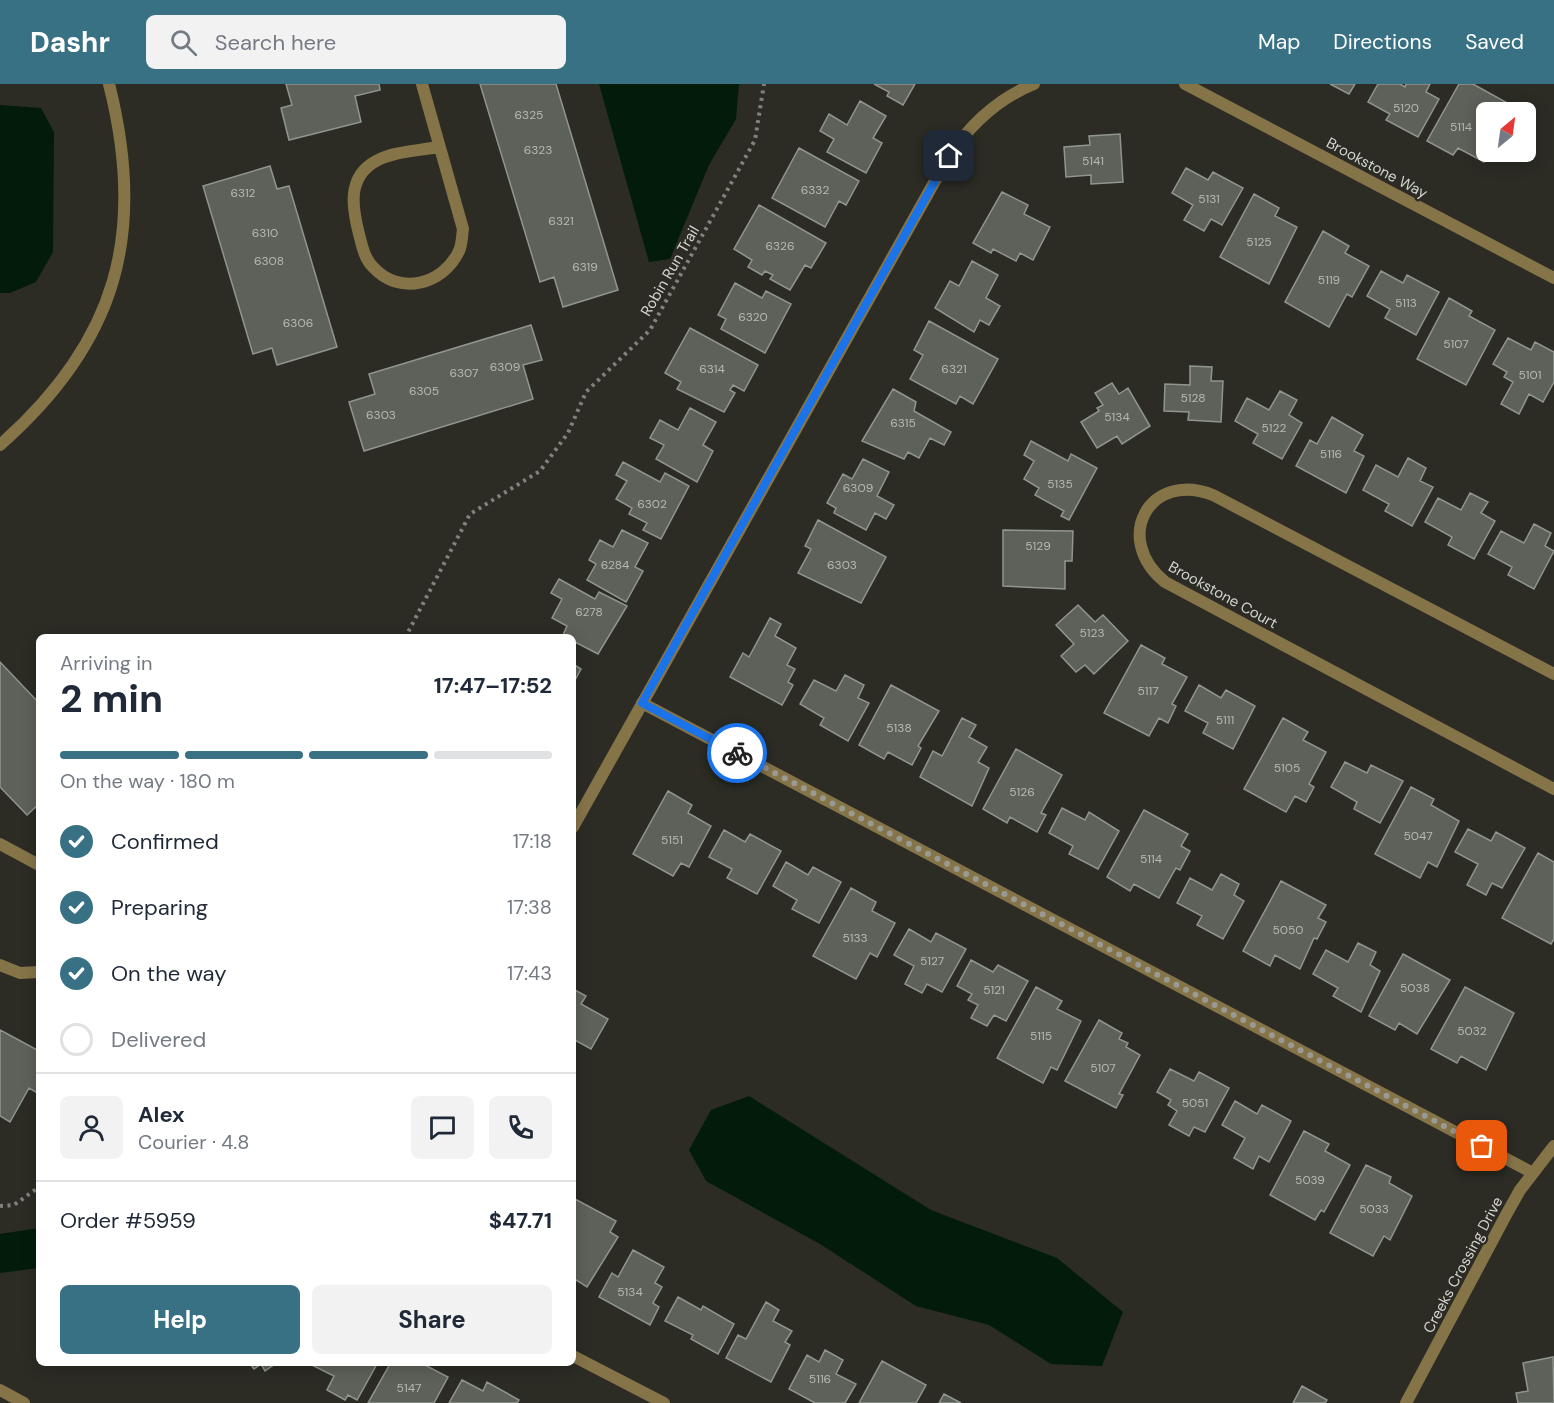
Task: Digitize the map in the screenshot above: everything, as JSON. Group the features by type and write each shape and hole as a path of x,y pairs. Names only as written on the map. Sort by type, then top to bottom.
{"street":[{"path":"0,445 36,413 69,372 95,327 114,278 124,226 126,186 119,123 109,84"},
{"path":"422,84 463,229 460,251 438,277 406,285 384,278 374,269 364,254 351,204 360,176 375,162 386,156 438,147"},
{"path":"576,822 949,156 980,119 1016,87 1034,84"},
{"name":"Brookstone Way","path":"1185,84 1554,278"},
{"name":"Brookstone Court","path":"1554,674 1206,492 1188,488 1175,490 1153,504 1144,515 1138,541 1141,552 1146,565 1165,582 1554,789"},
{"path":"642,703 1533,1173"},
{"path":"0,844 36,863"},
{"path":"0,965 20,974 36,972"},
{"name":"Creeks Crossing Drive","path":"1406,1403 1506,1215 1533,1173 1554,1146"},
{"path":"576,1358 664,1403"},
{"path":"0,1390 24,1403"}],"path":[{"name":"Robin Run Trail","path":"407,634 470,514 540,471 568,433 585,392 650,330 755,140 764,84"},
{"path":"0,1205 14,1205 36,1190"}],"shaded area":[{"path":"599,84 739,84 736,119 709,165 670,259 649,262"},
{"path":"0,105 41,108 54,132 53,252 36,282 10,293 0,293"},
{"path":"749,1096 931,1210 1057,1258 1123,1312 1102,1366 1051,1364 989,1325 916,1306 820,1244 706,1181 689,1150 711,1110"},
{"path":"36,1228 36,1268 0,1273 0,1234"}],"building":[{"path":"286,84 379,84 380,90 355,96 361,122 289,140 281,108 292,105"},
{"path":"480,84 556,84 618,290 563,307 554,277 540,282"},
{"path":"874,84 915,84 903,105 887,96 889,92"},
{"path":"1330,84 1355,84 1349,94"},
{"path":"1378,84 1400,84 1405,87 1406,84 1430,84 1426,92 1439,99 1418,137 1386,120 1390,114 1368,102"},
{"path":"1459,84 1473,84 1506,102 1476,102 1476,158 1458,148 1453,155 1427,141"},
{"path":"860,101 886,116 873,138 882,143 866,173 827,152 834,139 820,131 829,114 847,125"},
{"path":"1120,134 1123,182 1091,184 1091,175 1066,177 1064,147 1090,145 1089,136"},
{"path":"799,148 859,181 846,205 839,201 825,227 772,198"},
{"path":"270,166 277,189 289,186 337,347 277,365 272,348 253,354 203,186"},
{"path":"1186,168 1208,180 1213,172 1243,188 1222,225 1211,219 1204,231 1184,220 1193,205 1172,193"},
{"path":"1002,192 1028,205 1024,214 1050,227 1033,260 1020,253 1016,261 993,249 991,253 973,243"},
{"path":"1254,194 1279,208 1275,216 1297,227 1269,284 1220,257"},
{"path":"759,205 826,243 811,268 805,265 790,290 770,279 773,275 765,271 762,275 748,267 752,260 734,249"},
{"path":"1323,231 1349,246 1345,253 1369,266 1352,297 1347,294 1329,327 1285,302"},
{"path":"972,261 998,275 986,298 1000,306 989,325 980,320 974,332 935,308 950,281 959,286"},
{"path":"1381,271 1403,283 1407,275 1439,292 1416,335 1385,318 1390,309 1367,296"},
{"path":"735,283 762,298 766,291 791,304 765,353 721,329 726,319 718,315"},
{"path":"1449,298 1472,311 1469,316 1495,330 1466,385 1417,359"},
{"path":"929,321 998,359 973,404 960,396 956,404 910,379 923,355 914,350"},
{"path":"531,325 542,360 523,365 533,399 364,451 349,402 375,394 369,374"},
{"path":"690,328 758,365 744,391 733,385 730,390 735,393 724,412 677,389 681,382 665,373"},
{"path":"1508,338 1531,350 1535,342 1554,352 1554,382 1543,402 1529,394 1519,414 1501,404 1513,382 1504,377 1507,372 1493,364"},
{"path":"1190,366 1212,367 1211,381 1223,381 1221,422 1188,420 1189,412 1164,411 1165,384 1190,385"},
{"path":"1112,383 1119,394 1128,388 1150,426 1122,444 1117,436 1097,448 1081,422 1099,411 1097,408 1103,405 1095,393"},
{"path":"893,389 916,402 914,411 951,432 944,445 930,438 919,458 908,452 904,459 862,441"},
{"path":"1280,391 1297,400 1289,415 1302,423 1282,459 1253,443 1258,434 1235,421 1247,398 1269,410"},
{"path":"690,408 716,422 703,445 713,451 697,482 656,459 664,445 650,438 660,420 678,430"},
{"path":"1332,417 1363,435 1354,451 1364,456 1346,493 1296,466 1310,440 1317,444"},
{"path":"1031,441 1068,461 1071,454 1097,468 1069,520 1061,516 1064,511 1035,495 1039,488 1024,479 1034,461 1024,455"},
{"path":"1408,458 1426,468 1420,481 1433,487 1412,526 1385,511 1389,504 1363,490 1376,465 1398,477"},
{"path":"863,459 889,472 877,496 894,505 886,519 875,513 866,530 834,513 836,508 827,503 843,474 852,479"},
{"path":"623,462 660,482 665,473 689,486 661,539 643,530 647,523 629,514 632,508 616,499 627,481 616,475"},
{"path":"1470,493 1488,502 1481,513 1495,521 1474,559 1448,545 1452,537 1425,522 1438,498 1461,510"},
{"path":"818,520 886,557 861,603 798,573 811,549 805,546"},
{"path":"1534,524 1551,533 1545,546 1554,551 1534,589 1508,575 1512,567 1488,554 1501,531 1524,543"},
{"path":"622,530 648,543 635,567 643,571 626,602 587,580 596,564 589,560 600,540 613,547"},
{"path":"1003,530 1073,531 1072,561 1065,561 1065,589 1003,586"},
{"path":"559,579 595,599 599,592 627,606 598,654 576,643 576,634 563,634 567,626 552,618 562,599 551,593"},
{"path":"1078,605 1095,622 1103,615 1128,641 1094,674 1085,665 1076,672 1061,656 1074,644 1056,625"},
{"path":"770,618 781,624 775,636 796,648 787,665 795,669 788,682 793,685 782,705 730,677 743,653 749,657"},
{"path":"1141,645 1165,658 1162,664 1187,677 1172,704 1176,706 1168,723 1159,718 1149,736 1104,713"},
{"path":"0,662 36,700 36,807 27,815 0,787"},
{"path":"576,666 581,669 576,678"},
{"path":"845,675 864,685 858,698 869,703 848,741 820,725 824,718 800,704 814,680 836,691"},
{"path":"891,685 939,711 918,746 921,748 912,765 888,752 884,759 859,745"},
{"path":"1199,685 1221,698 1226,690 1255,706 1233,749 1203,733 1208,723 1185,711"},
{"path":"962,718 976,725 969,737 987,747 978,762 989,768 972,806 920,777 933,751 942,756"},
{"path":"1283,718 1308,732 1303,740 1326,752 1309,784 1314,787 1306,802 1295,796 1286,812 1244,789"},
{"path":"1016,749 1062,775 1041,813 1046,815 1037,832 1010,817 1007,823 983,809"},
{"path":"1345,762 1367,773 1371,765 1403,781 1380,823 1354,809 1357,802 1331,787"},
{"path":"1411,787 1434,799 1431,805 1459,821 1437,867 1428,862 1420,878 1375,854"},
{"path":"668,791 692,805 688,813 711,826 689,867 681,863 673,876 633,854"},
{"path":"1062,808 1085,820 1089,812 1119,831 1098,869 1069,854 1073,846 1049,833"},
{"path":"1144,810 1188,834 1181,846 1190,851 1180,870 1176,868 1159,898 1134,884 1130,891 1107,877"},
{"path":"1468,829 1491,841 1496,832 1525,848 1502,888 1492,883 1486,895 1467,885 1478,864 1455,852"},
{"path":"724,830 745,842 750,834 781,851 757,894 727,878 732,869 709,857"},
{"path":"1538,853 1554,862 1554,939 1551,944 1502,918"},
{"path":"786,862 808,875 813,867 841,882 819,923 792,909 797,900 773,886"},
{"path":"1221,874 1239,884 1234,895 1244,901 1223,939 1197,925 1202,916 1177,903 1190,878 1212,890"},
{"path":"1281,881 1326,905 1318,918 1326,922 1317,939 1314,938 1300,969 1275,955 1270,966 1243,951"},
{"path":"851,888 876,902 872,911 895,923 877,957 870,953 856,979 813,956"},
{"path":"909,929 931,942 936,933 966,949 942,992 927,984 922,993 905,984 914,966 894,955"},
{"path":"1358,943 1376,952 1370,965 1380,971 1361,1012 1333,996 1338,988 1313,974 1326,950 1348,962"},
{"path":"1403,954 1450,980 1417,1034 1399,1023 1395,1030 1369,1016"},
{"path":"971,960 993,972 998,965 1028,981 1006,1021 994,1015 987,1026 971,1018 978,1005 968,1000 972,994 957,986"},
{"path":"1036,987 1062,1001 1057,1009 1081,1021 1057,1070 1051,1067 1043,1083 997,1058"},
{"path":"1465,987 1514,1013 1486,1070 1461,1056 1457,1063 1431,1049"},
{"path":"576,991 586,996 581,1004 608,1019 591,1049 576,1041"},
{"path":"1099,1020 1122,1033 1119,1039 1128,1043 1126,1047 1140,1055 1119,1094 1123,1095 1116,1108 1065,1081"},
{"path":"0,1030 36,1049 36,1092 29,1088 10,1122 0,1116"},
{"path":"1170,1069 1194,1081 1199,1072 1229,1088 1205,1132 1194,1127 1189,1136 1169,1125 1177,1111 1168,1105 1171,1100 1157,1092"},
{"path":"1235,1101 1257,1114 1262,1105 1291,1121 1269,1162 1259,1156 1253,1169 1234,1158 1245,1138 1222,1125"},
{"path":"1304,1131 1329,1144 1325,1151 1350,1165 1324,1212 1321,1210 1315,1220 1270,1195"},
{"path":"1366,1165 1391,1177 1389,1183 1412,1196 1390,1240 1384,1236 1373,1256 1330,1233"},
{"path":"576,1200 616,1221 610,1232 618,1237 587,1287 576,1280"},
{"path":"633,1250 664,1267 655,1283 662,1287 653,1303 659,1307 650,1325 599,1297 612,1273 618,1277"},
{"path":"678,1297 701,1310 703,1306 734,1324 718,1354 691,1339 693,1335 665,1321"},
{"path":"766,1302 779,1310 773,1321 792,1331 785,1342 790,1345 771,1382 726,1358 738,1335 746,1339"},
{"path":"825,1350 843,1360 836,1374 856,1384 845,1403 815,1403 789,1389 807,1355 819,1362"},
{"path":"1553,1357 1554,1403 1518,1403 1516,1393 1528,1391 1523,1363"},
{"path":"882,1361 926,1385 916,1403 859,1403"},
{"path":"262,1366 272,1366 265,1371"},
{"path":"314,1366 376,1366 357,1400 348,1395 345,1400 327,1390 334,1376"},
{"path":"389,1366 427,1366 448,1377 434,1403 368,1403"},
{"path":"462,1380 483,1391 487,1382 519,1400 517,1403 449,1403"},
{"path":"1302,1386 1327,1400 1325,1403 1293,1403"},
{"path":"944,1394 961,1403 939,1403"}],"way so far":[{"path":"737,753 1482,1146"}],"route":[{"path":"737,753 642,703 949,156"}]}
